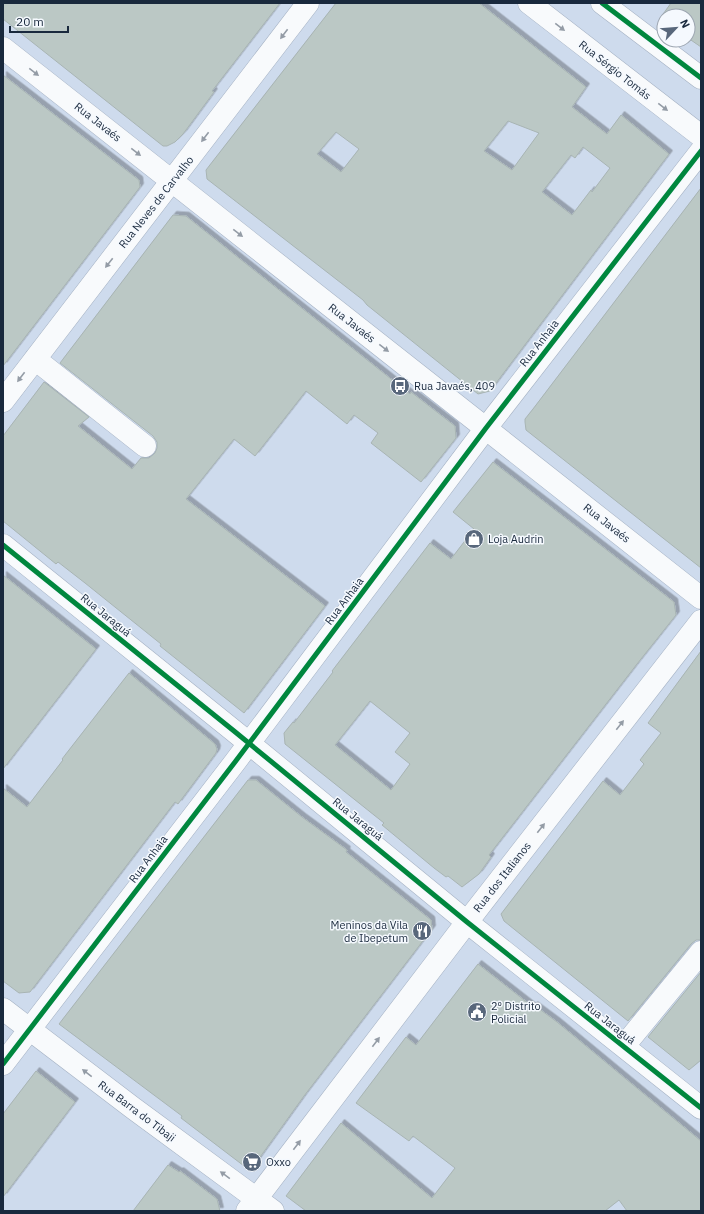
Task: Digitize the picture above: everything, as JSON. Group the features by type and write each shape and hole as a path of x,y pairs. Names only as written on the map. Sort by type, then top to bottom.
{"street":[{"name":"Rua Neves de Carvalho","path":"3,401 308,3"},
{"name":"Rua Sérgio Tomás","path":"529,3 701,136"},
{"path":"602,3 701,78"},
{"name":"Rua Javaés","path":"3,48 701,598"},
{"name":"Rua Anhaia","path":"3,1064 249,743 486,428 701,151"},
{"path":"35,359 145,446"},
{"name":"Rua Jaraguá","path":"3,545 249,743 467,922 701,1108"},
{"name":"Rua dos Italianos","path":"259,1207 467,922 701,621"},
{"path":"624,1046 701,952"},
{"name":"Rua Barra do Tibaji","path":"3,1009 133,1108 259,1207"}],"building":[{"path":"3,3 280,3 212,91 214,92 183,134 175,142 167,146 163,146 3,19"},
{"path":"336,3 479,3 586,87 572,107 607,134 621,115 669,154 490,391 478,394 367,305 363,300 207,179 206,170","holes":["508,121 539,133 512,170 484,151","336,132 359,149 341,172 317,154","583,147 610,168 572,215 542,192 571,155 575,158"]},
{"path":"671,3 701,3 701,47 696,44 696,8 667,8"},
{"path":"3,75 139,180 140,187 3,366"},
{"path":"701,188 701,568 526,430 525,419"},
{"path":"173,215 186,216 410,394 411,392 455,426 456,438 421,482 371,443 378,433 354,415 347,424 306,391 255,456 234,439 186,499 325,606 244,713 160,646 161,644 85,583 58,562 56,564 3,521 3,436 44,382 89,417 78,426 132,469 141,458 149,458 155,453 157,442 153,436 60,363"},
{"path":"493,462 674,602 676,615 489,855 491,857 479,874 462,887 448,876 446,877 434,868 382,825 384,823 285,744 284,733 293,722 294,723 430,543 451,559 474,529 453,512","holes":["370,701 410,733 395,752 410,764 391,790 335,745"]},
{"path":"3,575 96,649 3,769"},
{"path":"701,651 701,940 696,940 691,944 628,1021 504,921 501,914 603,781 620,795 644,764 640,760 661,733 648,723"},
{"path":"129,673 215,744 217,749 216,753 178,804 175,802 30,992 19,993 3,981 3,788 27,807 63,760 62,759"},
{"path":"248,780 256,780 302,817 347,850 346,852 431,920 432,929 304,1096 255,1164 244,1166 181,1118 182,1116 59,1024"},
{"path":"478,964 533,1007 534,1005 557,1022 701,1141 701,1211 627,1211 619,1200 605,1211 306,1211 286,1196 341,1123 432,1198 455,1168 413,1136 409,1141 356,1103 406,1037 416,1045"},
{"path":"701,972 701,1060 689,1070 648,1037"},
{"path":"36,1071 75,1102 3,1197 3,1114"},
{"path":"168,1165 179,1172 180,1171 217,1199 220,1211 133,1211"}],"cycle path":[{"path":"602,3 701,78"},
{"path":"3,1064 235,762 486,428 701,151"},
{"path":"3,545 234,731 467,922 701,1108"}],"place":[{"name":"Rua Javaés, 409","path":"400,386"},
{"name":"Loja Audrin","path":"474,539"},
{"name":"Meninos da Vila de Ibepetum","path":"422,931"},
{"name":"2º Distrito Policial","path":"477,1012"},
{"name":"Oxxo","path":"252,1162"}]}
